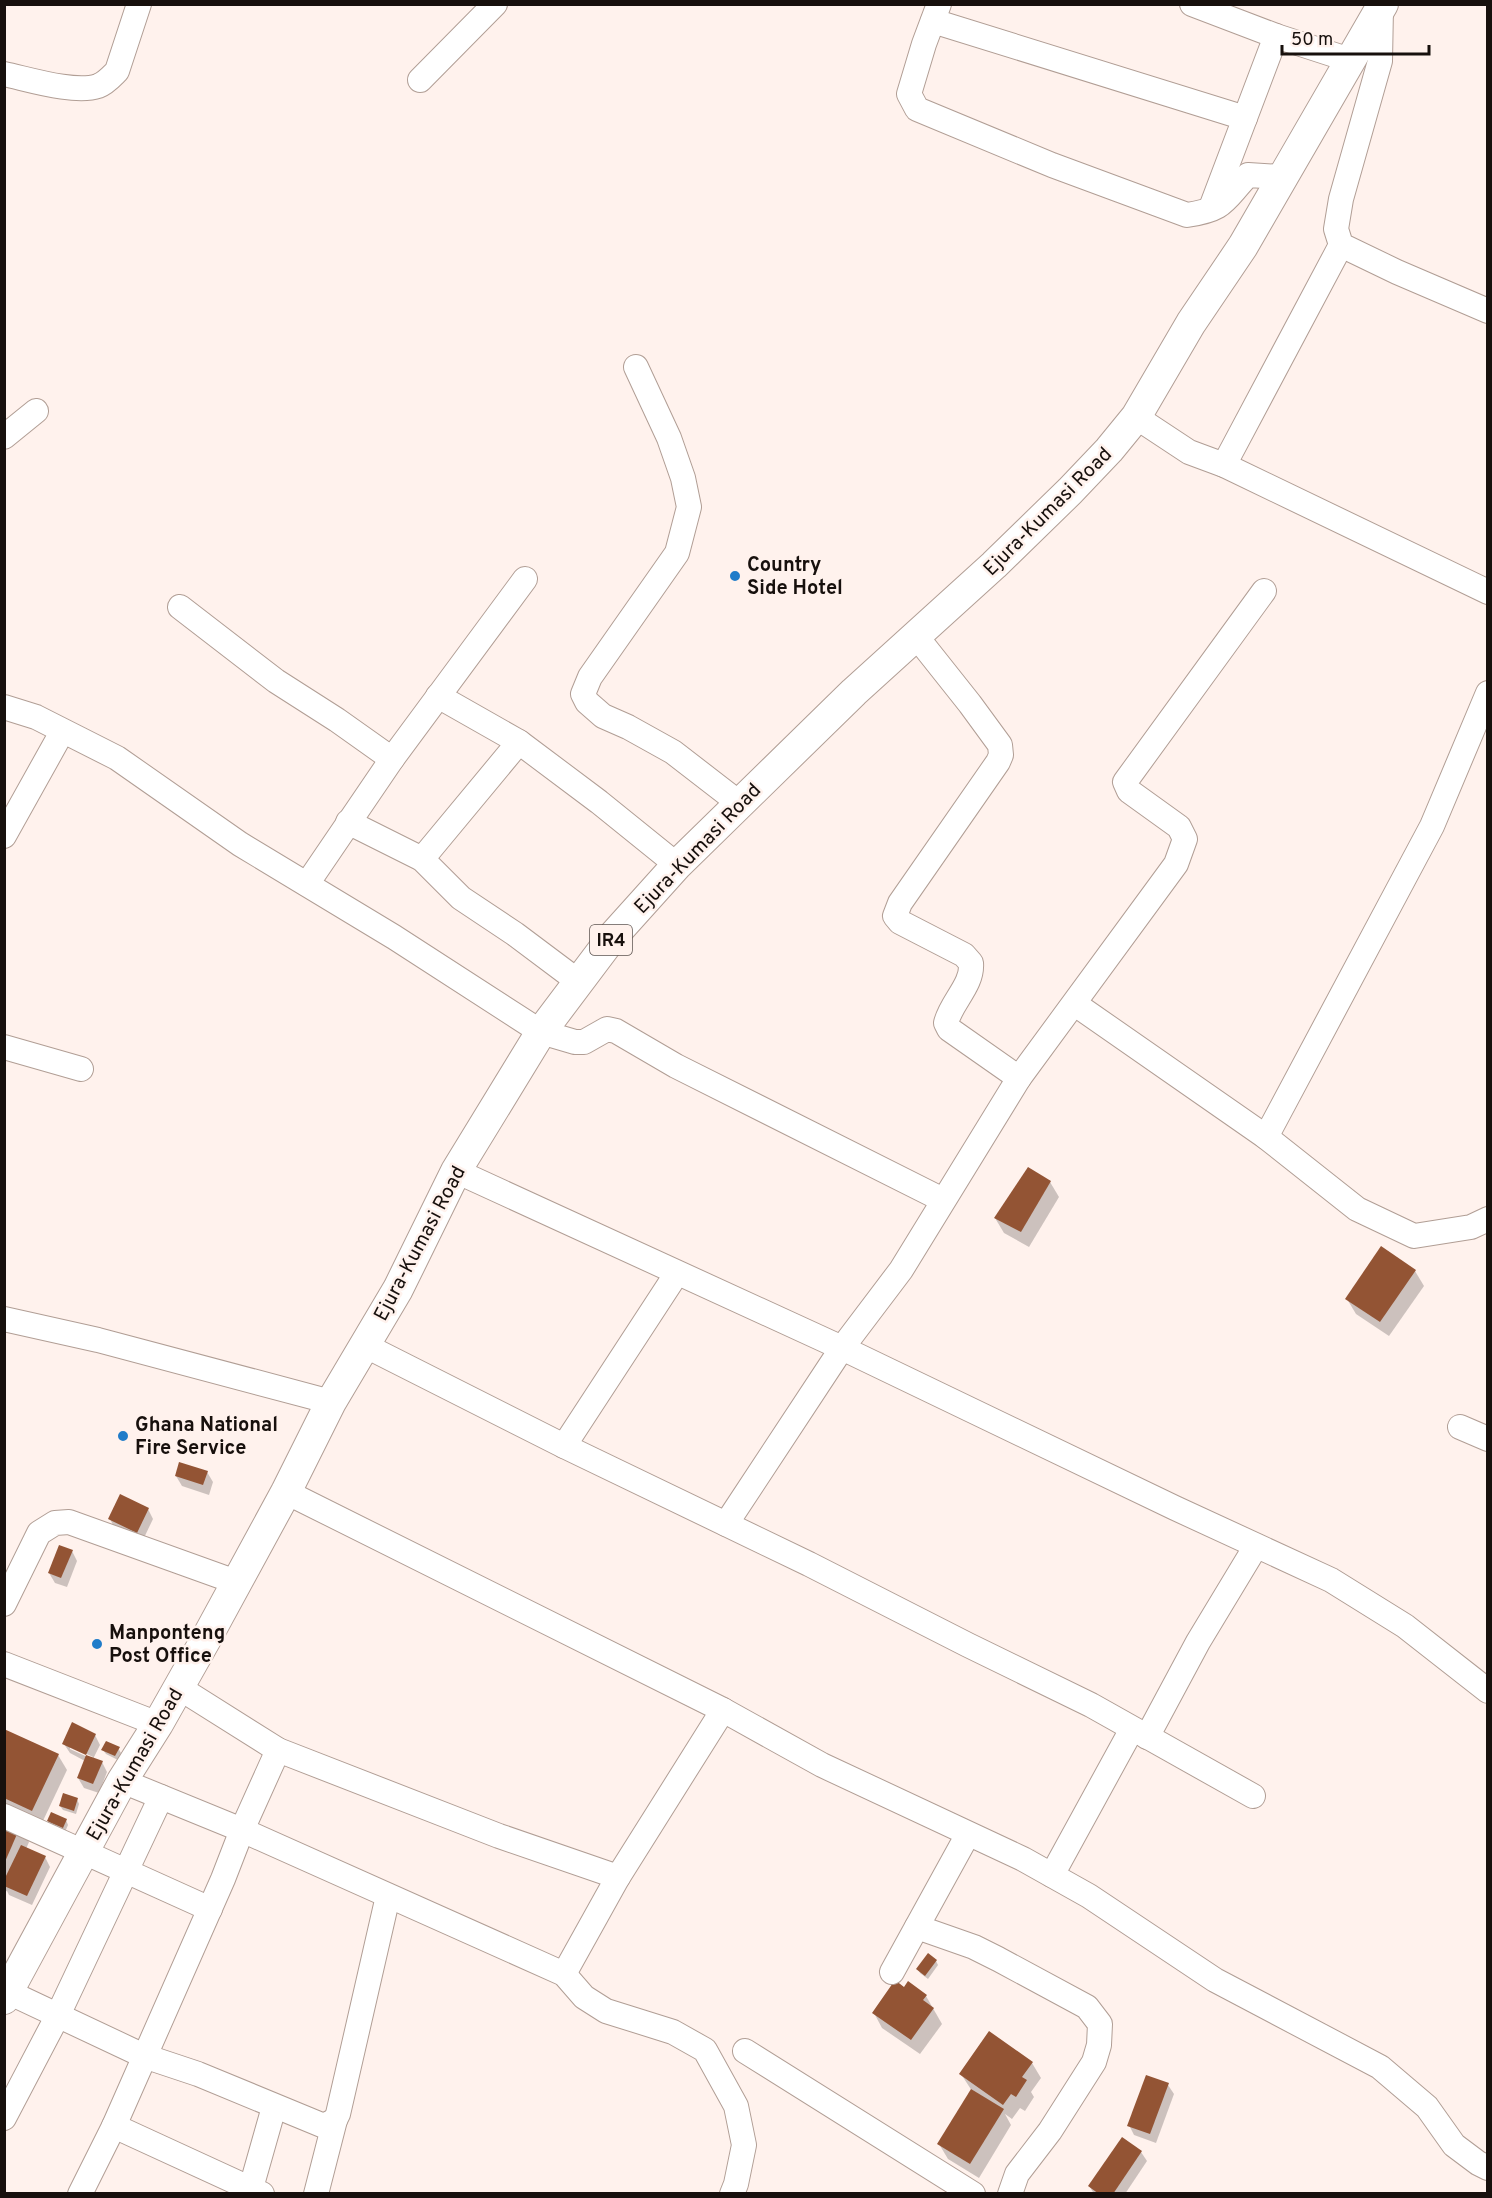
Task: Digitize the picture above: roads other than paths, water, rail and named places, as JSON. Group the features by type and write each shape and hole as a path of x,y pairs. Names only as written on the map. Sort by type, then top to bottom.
{"main road":[{"name":"Ejura-Kumasi Road","path":"6,1994 122,1781 158,1724 286,1491 332,1402 398,1289 456,1171 541,1032 614,935 677,865 854,692 1070,491 1109,450 1136,417 1191,323 1243,246 1382,6"}],"street":[{"path":"4,74 54,85 84,88 98,86 109,80 117,71 139,4"},
{"path":"420,80 495,4"},
{"path":"1192,4 1276,36 1350,60"},
{"path":"1224,465 1341,245 1336,229 1341,199 1380,61 1382,6"},
{"path":"1245,118 936,13 909,94 917,110 1052,165 1187,215 1210,212 1227,201 1248,175 1281,177"},
{"path":"1210,212 1276,36"},
{"path":"1341,245 1488,311"},
{"path":"636,367 669,438 683,478 689,507 677,553 590,677 583,694 587,702 603,716 628,727 673,753 739,803"},
{"path":"4,436 36,411"},
{"path":"1136,417 1189,452 1224,465 1488,592"},
{"path":"307,884 392,759 525,579"},
{"path":"726,1524 842,1348 901,1270 1019,1078 1176,864 1185,839 1179,827 1129,791 1125,782 1264,591"},
{"path":"180,607 276,681 392,759"},
{"path":"916,636 970,704 999,745 1001,755 900,903 894,916 900,922 964,955 971,963 972,974 949,1012 946,1023 949,1029 1019,1078"},
{"path":"1266,1137 1432,826 1488,693"},
{"path":"438,696 519,742 677,865"},
{"path":"4,707 36,717 117,758 240,844 394,937 541,1032 575,1042 584,1042 607,1029 616,1031 676,1066 943,1200"},
{"path":"4,836 62,732"},
{"path":"422,859 519,742"},
{"path":"348,822 422,859 461,898 515,934 579,982"},
{"path":"1075,1004 1266,1137 1357,1209 1414,1236 1472,1227 1488,1219"},
{"path":"4,1047 81,1069"},
{"path":"456,1171 842,1348 1331,1580 1396,1620 1488,1691"},
{"path":"564,1446 677,1273"},
{"path":"4,1319 98,1340 332,1402"},
{"path":"364,1345 1091,1705 1253,1796"},
{"path":"1460,1427 1488,1439"},
{"path":"286,1491 723,1710 822,1765 1023,1859 1052,1875 1089,1896 1215,1980 1380,2067 1427,2107 1454,2145 1488,2168"},
{"path":"4,1604 39,1533 55,1523 69,1522 236,1582"},
{"path":"1052,1875 1256,1545"},
{"path":"4,1664 158,1724"},
{"path":"178,1687 278,1750 499,1836 618,1877"},
{"path":"564,1974 618,1877 723,1710"},
{"path":"80,2193 114,2126 278,1750"},
{"path":"122,1781 242,1830 564,1974 584,1997 606,2011 673,2032 705,2050 736,2106 744,2145 732,2193"},
{"path":"4,2118 58,2015 161,1797"},
{"path":"4,1816 210,1908"},
{"path":"892,1972 968,1834"},
{"path":"316,2193 338,2114 388,1896"},
{"path":"917,1927 974,1947 998,1959 1088,2007 1100,2024 1099,2045 1094,2062 1050,2131 1017,2174 1010,2193"},
{"path":"6,1994 58,2015 144,2056 226,2085 274,2107 324,2126 335,2120"},
{"path":"745,2050 973,2193"},
{"path":"114,2126 257,2191 274,2107"}],"place":[{"name":"Country Side Hotel","path":"735,576"},
{"name":"Ghana National Fire Service","path":"123,1436"},
{"name":"Manponteng Post Office","path":"97,1644"}]}
